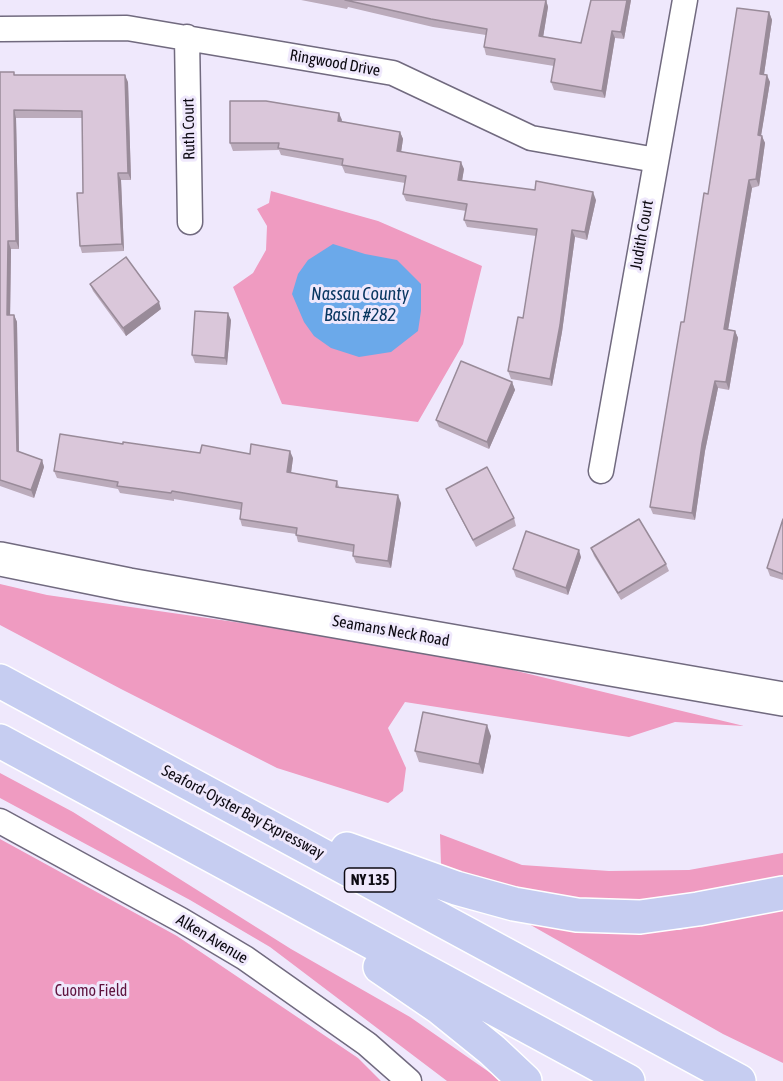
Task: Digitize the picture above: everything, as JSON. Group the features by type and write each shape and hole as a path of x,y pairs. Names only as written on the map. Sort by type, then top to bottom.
{"highway":[{"name":"Seaford-Oyster Bay Expressway","path":"0,681 739,1081"},
{"path":"0,741 628,1081"},
{"path":"250,815 456,888 514,904 577,915 640,917 698,909 783,892"},
{"path":"225,862 440,1008 492,1050 525,1081"}],"main road":[{"name":"Seamans Neck Road","path":"0,559 141,587 783,699"}],"street":[{"name":"Judith Court","path":"601,471 685,0"},
{"name":"Ringwood Drive","path":"0,29 128,28 393,73 531,138 656,160"},
{"name":"Ruth Court","path":"187,37 190,222"},
{"name":"Alken Avenue","path":"0,821 181,920 245,958 367,1044 409,1081"}],"green space":[{"path":"271,191 378,221 482,266 463,344 418,422 282,404 233,287 253,273 266,250 267,226 257,209 269,203"},
{"path":"0,584 47,595 430,650 744,726 675,722 629,737 405,702 388,728 406,768 403,791 388,803 277,768 0,625"},
{"path":"0,773 73,812 291,949 410,1017 502,1081 447,1081 270,947 190,900 0,798"},
{"path":"440,834 522,865 609,871 689,870 783,853 783,882 681,904 527,897 441,865"},
{"name":"Cuomo Field","path":"0,839 177,936 358,1058 381,1081 0,1081"},
{"path":"783,908 783,1063 723,1034 513,915 585,929 679,930"}],"water":[{"name":"Nassau County Basin #282","path":"333,244 365,254 397,260 421,284 418,331 391,352 359,357 331,348 314,336 304,322 292,294 298,274 308,260"}],"building":[{"path":"345,0 546,0 539,36 581,43 591,0 627,0 621,32 612,31 602,91 551,82 555,59 484,47 487,29"},
{"path":"737,8 769,12 760,74 767,75 758,135 762,136 756,179 749,180 724,329 735,331 726,382 715,381 702,444 692,513 650,507 681,322 684,322 704,193 708,194"},
{"path":"0,72 14,72 14,75 125,75 128,173 118,173 122,244 80,246 77,193 83,193 82,111 14,110 16,241 8,241 7,315 14,315 17,451 42,460 31,490 0,480"},
{"path":"230,101 266,101 339,113 338,121 400,132 397,151 461,162 458,180 535,190 536,181 593,192 585,232 572,230 560,325 550,379 508,371 518,317 523,318 537,229 464,220 467,204 403,194 406,176 342,165 343,159 278,148 279,143 230,143"},
{"path":"126,257 159,302 123,328 90,284"},
{"path":"195,311 228,313 225,358 192,355"},
{"path":"461,361 512,382 487,442 436,420"},
{"path":"60,434 200,453 202,445 250,454 251,444 290,451 287,472 337,481 336,487 398,495 388,561 353,556 354,545 296,535 297,528 240,519 242,503 172,491 171,493 117,486 118,482 54,471"},
{"path":"487,467 514,518 473,540 446,489"},
{"path":"639,519 666,564 618,593 591,548"},
{"path":"783,519 783,574 767,568"},
{"path":"526,531 579,550 566,588 513,569"},
{"path":"423,712 487,725 479,764 415,751"}]}
